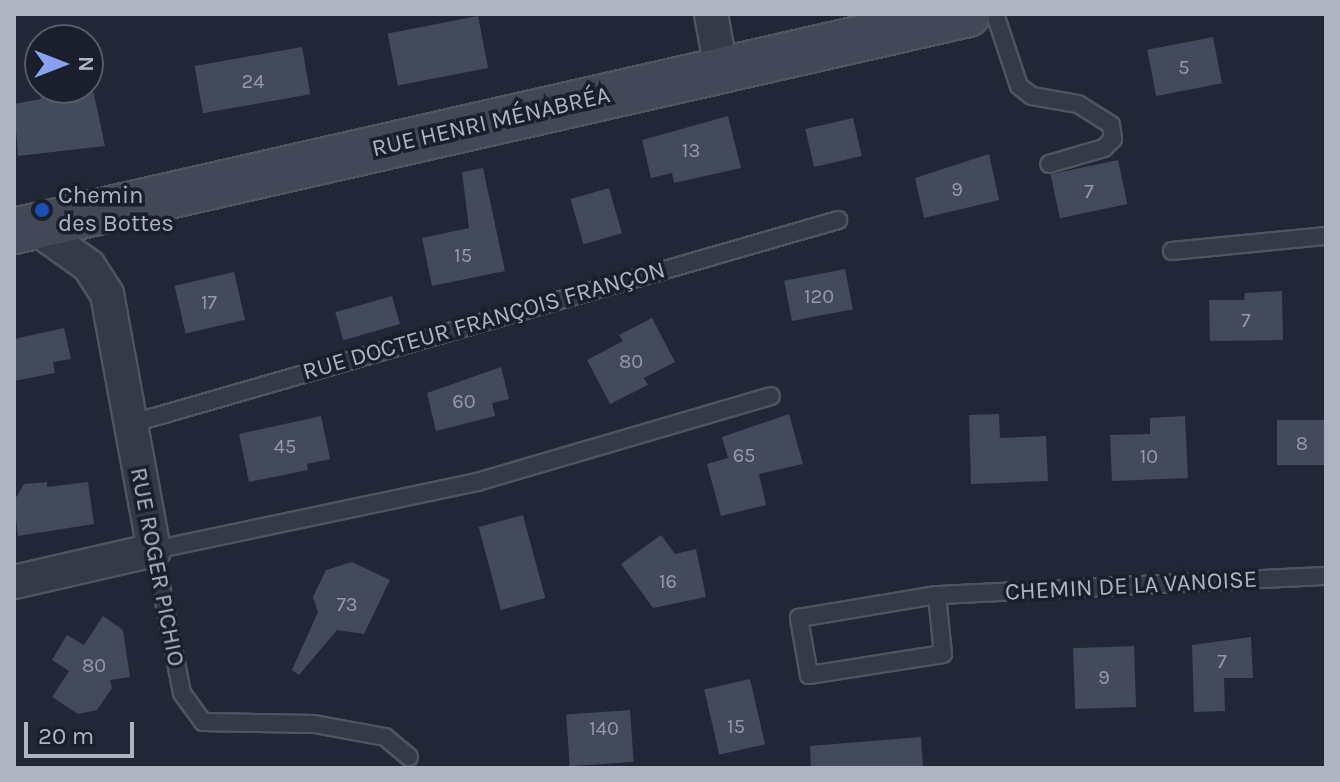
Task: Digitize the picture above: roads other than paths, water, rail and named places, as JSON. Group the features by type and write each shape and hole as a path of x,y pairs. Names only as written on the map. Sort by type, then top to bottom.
{"street":[{"path":"711,14 721,69"},
{"name":"RUE HENRI MÉNABRÉA","path":"24,228 968,14"},
{"name":"RUE ROGER PICHIO","path":"24,228 89,266 107,294 154,550"},
{"path":"14,582 154,550"}],"lane":[{"path":"995,14 1019,86 1032,96 1078,104 1111,125 1113,139 1104,148 1049,164"},
{"name":"RUE DOCTEUR FRANÇOIS FRANÇON","path":"130,424 838,220"},
{"path":"1172,251 1326,236"},
{"path":"154,550 477,482 771,396"},
{"name":"RUE ROGER PICHIO","path":"154,550 182,693 203,722 314,724 385,737 409,757"},
{"name":"CHEMIN DE LA VANOISE","path":"937,595 943,654 809,675 799,618 937,595 1326,576"}],"place":[{"name":"Chemin des Bottes","path":"42,210"}]}
